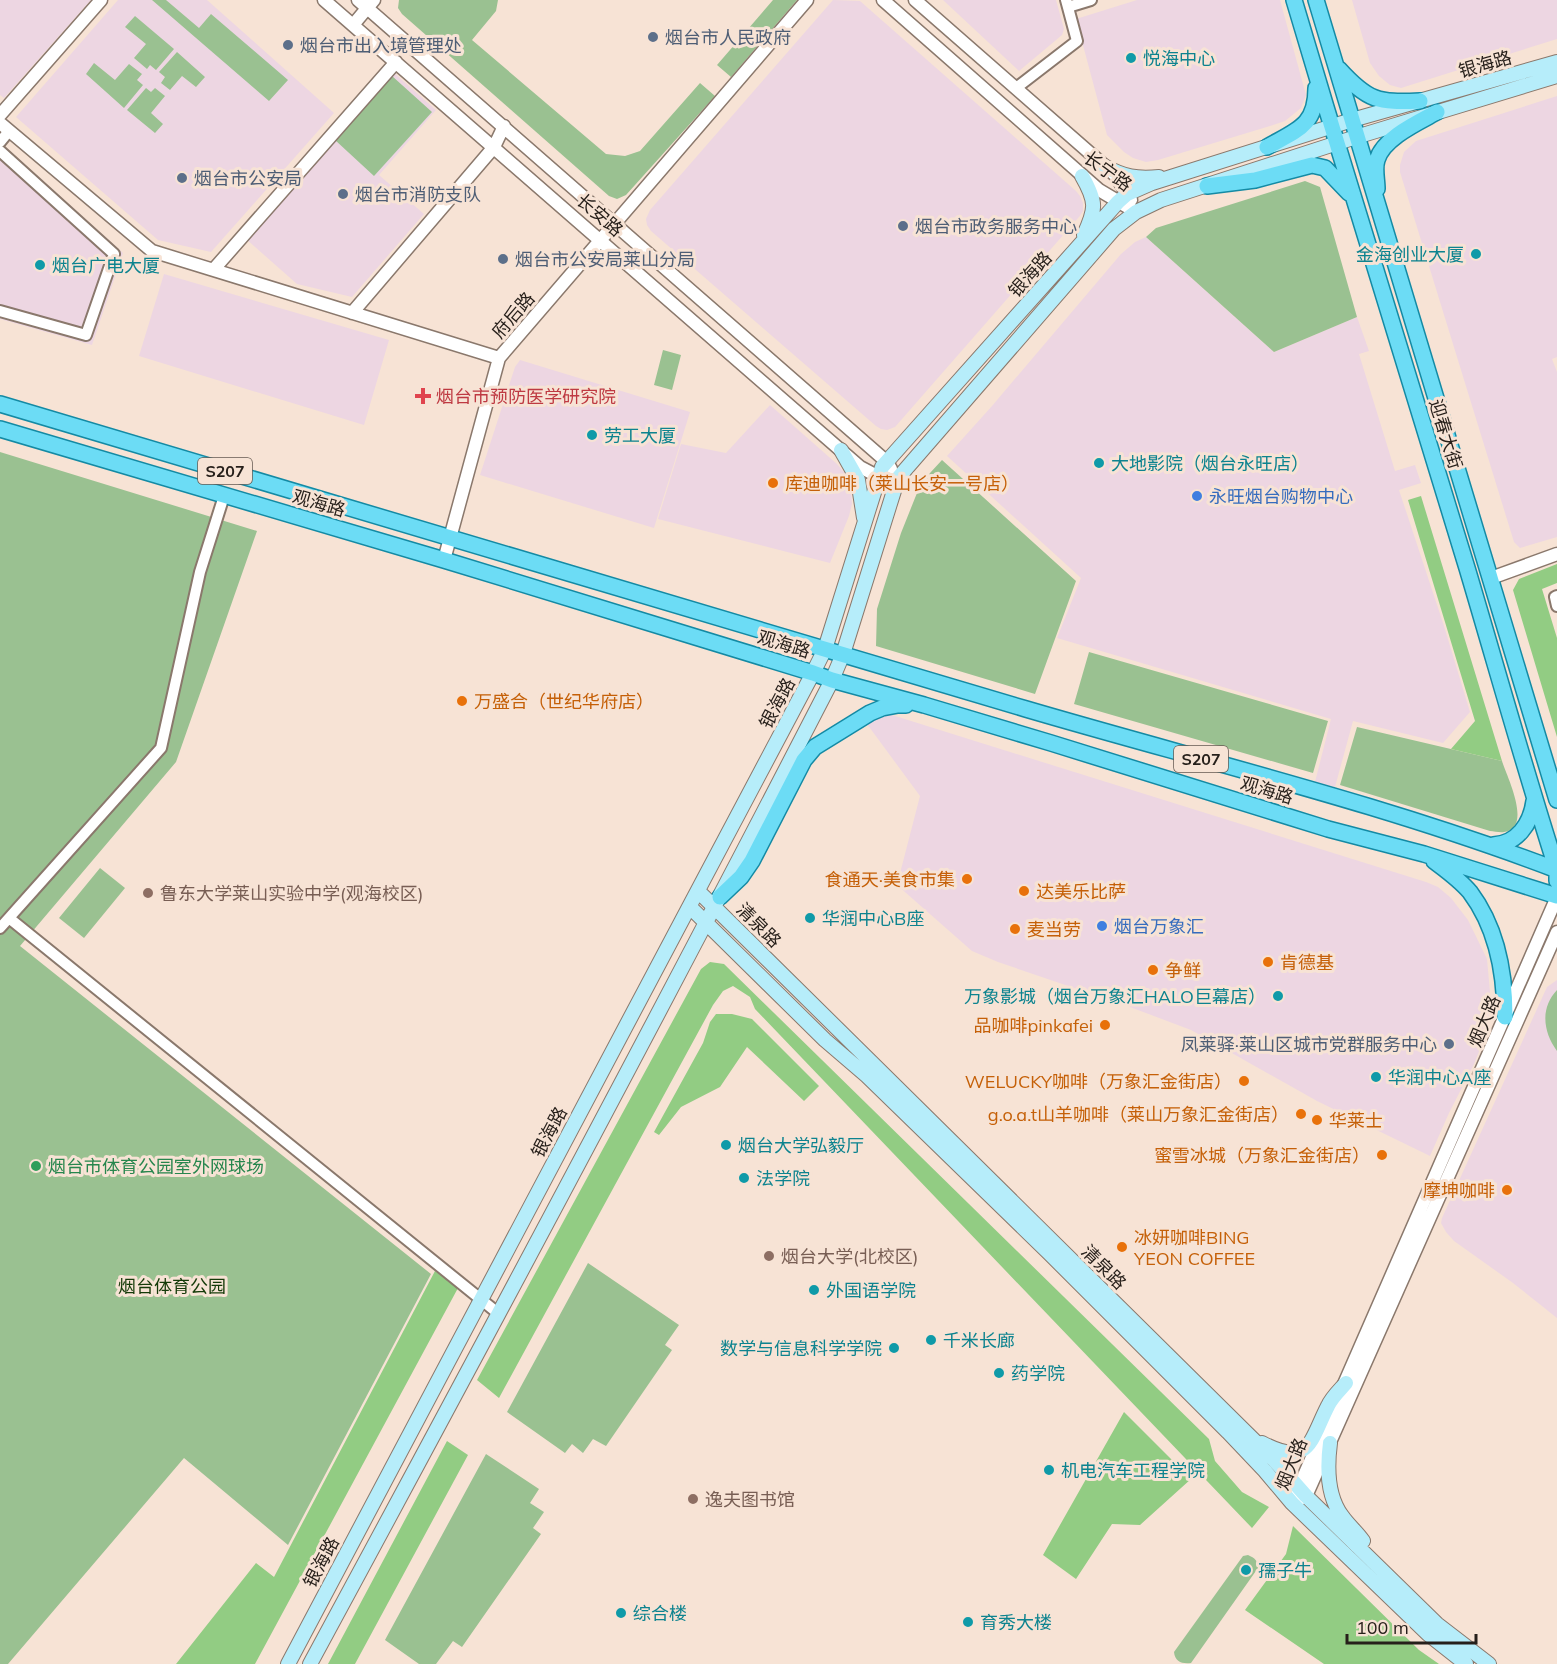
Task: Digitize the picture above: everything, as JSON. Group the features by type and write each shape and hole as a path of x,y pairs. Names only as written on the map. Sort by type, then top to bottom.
{"main road":[{"name":"迎春大街","path":"1294,0 1467,568 1557,870 1557,881"},
{"name":"迎春大街","path":"1316,0 1557,800"},
{"name":"银海路","path":"288,1664 825,649 882,467 1123,198 1152,183 1352,120 1557,62"},
{"path":"1335,65 1351,83 1377,100 1420,101"},
{"path":"1267,147 1292,134 1313,115 1316,104 1316,76"},
{"name":"银海路","path":"310,1664 499,1314 832,680 843,654 898,478 1114,229 1136,212 1161,200 1356,137 1557,76"},
{"path":"1378,210 1376,160 1383,148 1395,137 1437,112"},
{"path":"1207,186 1255,180 1312,165 1325,168 1352,196"},
{"path":"1104,166 1122,175 1152,178 1174,176"},
{"path":"1080,245 1094,208 1092,192 1082,176"},
{"name":"观海路","path":"0,404 1047,715 1321,793 1492,845 1557,870"},
{"name":"观海路","path":"0,429 444,560 832,680 924,705 1328,829 1424,854 1557,897"},
{"path":"841,450 858,480 865,523"},
{"path":"717,902 741,877 752,861 804,760 815,747 882,708 898,705 924,705"},
{"path":"1492,845 1502,845 1522,831 1529,822 1534,798"},
{"path":"1424,854 1469,891 1491,930 1501,960 1505,990 1505,1017"},
{"name":"清泉路","path":"698,891 717,902 1437,1624 1489,1664"},
{"name":"清泉路","path":"690,907 825,1040 867,1076 1049,1253 1235,1440 1292,1503 1428,1634 1466,1664"},
{"path":"1249,1436 1284,1453 1304,1449 1311,1443 1329,1403 1346,1383"},
{"path":"1330,1443 1328,1457 1331,1494 1340,1514 1361,1538 1374,1562"}],"street":[{"path":"0,115 101,0"},
{"name":"长安路","path":"324,0 860,466 879,477 898,478"},
{"name":"府后路","path":"444,560 499,358 807,0"},
{"name":"长宁路","path":"883,0 1082,176 1099,190 1123,198"},
{"name":"长宁路","path":"915,0 1114,175 1123,198 1136,212"},
{"path":"1016,88 1077,41 1067,4 1091,0"},
{"path":"353,25 367,3 886,462 898,478"},
{"path":"968,75 982,58"},
{"path":"214,269 396,62"},
{"path":"352,313 494,147 504,126"},
{"path":"0,142 5,127 152,251 499,358"},
{"path":"1067,162 1077,167 1083,165 1087,155 1080,145"},
{"path":"0,151 114,254 86,335 0,311"},
{"path":"829,439 842,423"},
{"path":"0,928 161,748 200,572 224,496"},
{"path":"1491,578 1557,554"},
{"path":"1557,596 1555,597 1557,606"},
{"name":"烟大路","path":"1303,1492 1346,1383 1557,897"},
{"path":"9,918 499,1314"},
{"name":"烟大路","path":"1292,1503 1303,1492 1330,1443 1557,932"}],"shaded area":[{"path":"0,0 91,0 4,98 0,95"},
{"name":"烟台市公安局","path":"118,0 207,0 334,113 211,252 158,240 16,117"},
{"path":"833,0 860,1 1076,191 1083,203 1083,211 1079,217 895,427 887,430 876,426 651,231 646,219 650,210"},
{"path":"943,0 1056,0 1064,29 1062,35 1019,71"},
{"path":"1137,0 1280,0 1306,95 1301,108 1285,121 1158,160 1146,162 1133,158 1107,135 1076,19"},
{"path":"1352,0 1557,0 1557,39 1401,88 1390,85 1379,76 1370,63"},
{"name":"烟台市消防支队","path":"393,72 436,110 379,175 424,214 352,297 297,284 246,239"},
{"path":"1557,96 1557,357 1552,359 1557,372 1557,537 1520,548 1514,542 1400,172 1400,165 1404,152 1416,141"},
{"path":"0,143 123,253 92,345 0,319"},
{"path":"1146,237 1274,352 1357,317 1369,351 1359,354 1395,471 1415,465 1421,483 1399,490 1470,712 1443,743 1353,721 1335,787 1315,782 1331,719 1057,638 1081,578 947,456 1121,254 1135,242"},
{"path":"164,274 389,340 364,425 139,356"},
{"path":"520,360 690,412 654,528 480,475 515,367"},
{"path":"770,405 837,464 848,477 852,504 830,563 658,519 681,444 726,453"},
{"path":"883,715 892,715 1438,887 1451,898 1468,920 1487,959 1490,1024 1474,1064 1430,1156 1317,1101 1191,1030 972,951 897,885 920,796 867,724"},
{"path":"1557,980 1557,1318 1454,1241 1441,1223 1547,987"}],"green space":[{"path":"152,0 166,0 199,28 211,14 288,80 269,101"},
{"path":"399,0 498,0 496,11 472,40 606,154 625,156 640,151 700,83 715,96 626,195 617,199 609,196 402,14 398,8"},
{"path":"773,0 797,0 731,77 717,65"},
{"path":"135,16 174,49 156,70 150,65 147,69 134,58 146,44 125,27"},
{"path":"177,52 205,77 196,87 182,76 170,90 161,83 165,77 159,72"},
{"path":"94,63 115,80 129,64 142,74 137,80 143,85 124,108 86,74"},
{"path":"392,76 432,112 374,176 335,140"},
{"path":"146,88 151,92 155,88 165,96 151,113 163,124 155,133 127,110"},
{"path":"1305,181 1320,187 1357,317 1274,352 1146,237 1156,228"},
{"path":"663,350 681,355 672,390 654,385"},
{"name":"烟台体育公园","path":"0,452 257,531 176,762 20,946 431,1274 288,1545 184,1458 8,1664 0,1664"},
{"path":"942,460 1076,581 1035,694 876,646 877,609 901,533 919,488"},
{"path":"1421,496 1502,761 1451,749 1475,721 1408,500"},
{"path":"1557,564 1557,583 1542,589 1557,638 1557,737 1513,590 1519,579"},
{"path":"1089,652 1328,721 1313,773 1074,704"},
{"path":"1357,727 1502,761 1516,801 1517,821 1512,828 1502,832 1490,831 1340,785"},
{"path":"100,868 125,888 84,938 59,918"},
{"path":"710,962 724,964 1209,1439 1215,1461 1242,1492 1269,1507 1252,1528 755,1009 750,997 733,986 723,991 713,1005 499,1398 477,1380 701,969"},
{"path":"1557,990 1557,1051 1552,1044 1545,1020 1548,1004"},
{"path":"716,1014 732,1014 752,1019 819,1086 804,1101 747,1047 720,1087 681,1107 659,1135 654,1132 703,1043 710,1022"},
{"path":"588,1263 679,1325 665,1345 672,1350 606,1446 593,1439 583,1453 572,1444 565,1453 507,1412"},
{"path":"435,1271 458,1288 255,1664 176,1664 256,1563 274,1577"},
{"path":"1124,1412 1191,1479 1140,1525 1112,1524 1076,1579 1043,1555"},
{"path":"447,1441 468,1455 355,1664 328,1664"},
{"path":"486,1454 539,1489 530,1503 544,1512 533,1528 541,1534 462,1647 453,1641 436,1664 419,1664 385,1640"},
{"path":"1293,1526 1419,1650 1439,1664 1324,1664 1245,1610 1286,1554"},
{"path":"1248,1555 1256,1560 1258,1568 1191,1663 1180,1662 1174,1652 1243,1556"}],"place":[{"name":"烟台市人民政府","path":"653,37"},
{"name":"烟台市出入境管理处","path":"288,45"},
{"name":"悦海中心","path":"1131,58"},
{"name":"烟台市公安局","path":"182,178"},
{"name":"烟台市消防支队","path":"343,194"},
{"name":"烟台市政务服务中心","path":"903,226"},
{"name":"金海创业大厦","path":"1476,254"},
{"name":"烟台市公安局莱山分局","path":"503,259"},
{"name":"烟台广电大厦","path":"40,265"},
{"name":"烟台市预防医学研究院","path":"423,396"},
{"name":"劳工大厦","path":"592,435"},
{"name":"大地影院（烟台永旺店）","path":"1099,463"},
{"name":"库迪咖啡（莱山长安一号店）","path":"773,483"},
{"name":"永旺烟台购物中心","path":"1197,496"},
{"name":"万盛合（世纪华府店）","path":"462,701"},
{"name":"食通天·美食市集","path":"967,879"},
{"name":"达美乐比萨","path":"1024,891"},
{"name":"鲁东大学莱山实验中学(观海校区)","path":"148,893"},
{"name":"华润中心B座","path":"810,918"},
{"name":"烟台万象汇","path":"1102,926"},
{"name":"麦当劳","path":"1015,929"},
{"name":"肯德基","path":"1268,962"},
{"name":"争鲜","path":"1153,970"},
{"name":"万象影城（烟台万象汇HALO巨幕店）","path":"1278,996"},
{"name":"品咖啡pinkafei","path":"1105,1025"},
{"name":"凤莱驿·莱山区城市党群服务中心","path":"1449,1044"},
{"name":"华润中心A座","path":"1376,1077"},
{"name":"WELUCKY咖啡（万象汇金街店）","path":"1244,1081"},
{"name":"g.o.a.t山羊咖啡（莱山万象汇金街店）","path":"1301,1114"},
{"name":"华莱士","path":"1317,1120"},
{"name":"烟台大学弘毅厅","path":"726,1145"},
{"name":"蜜雪冰城（万象汇金街店）","path":"1382,1155"},
{"name":"烟台市体育公园室外网球场","path":"36,1166"},
{"name":"法学院","path":"744,1178"},
{"name":"摩坤咖啡","path":"1507,1190"},
{"name":"冰妍咖啡BING YEON COFFEE","path":"1122,1247"},
{"name":"烟台大学(北校区)","path":"769,1256"},
{"name":"外国语学院","path":"814,1290"},
{"name":"千米长廊","path":"931,1340"},
{"name":"数学与信息科学学院","path":"894,1348"},
{"name":"药学院","path":"999,1373"},
{"name":"机电汽车工程学院","path":"1049,1470"},
{"name":"逸夫图书馆","path":"693,1499"},
{"name":"孺子牛","path":"1246,1570"},
{"name":"综合楼","path":"621,1613"},
{"name":"育秀大楼","path":"968,1622"}]}
